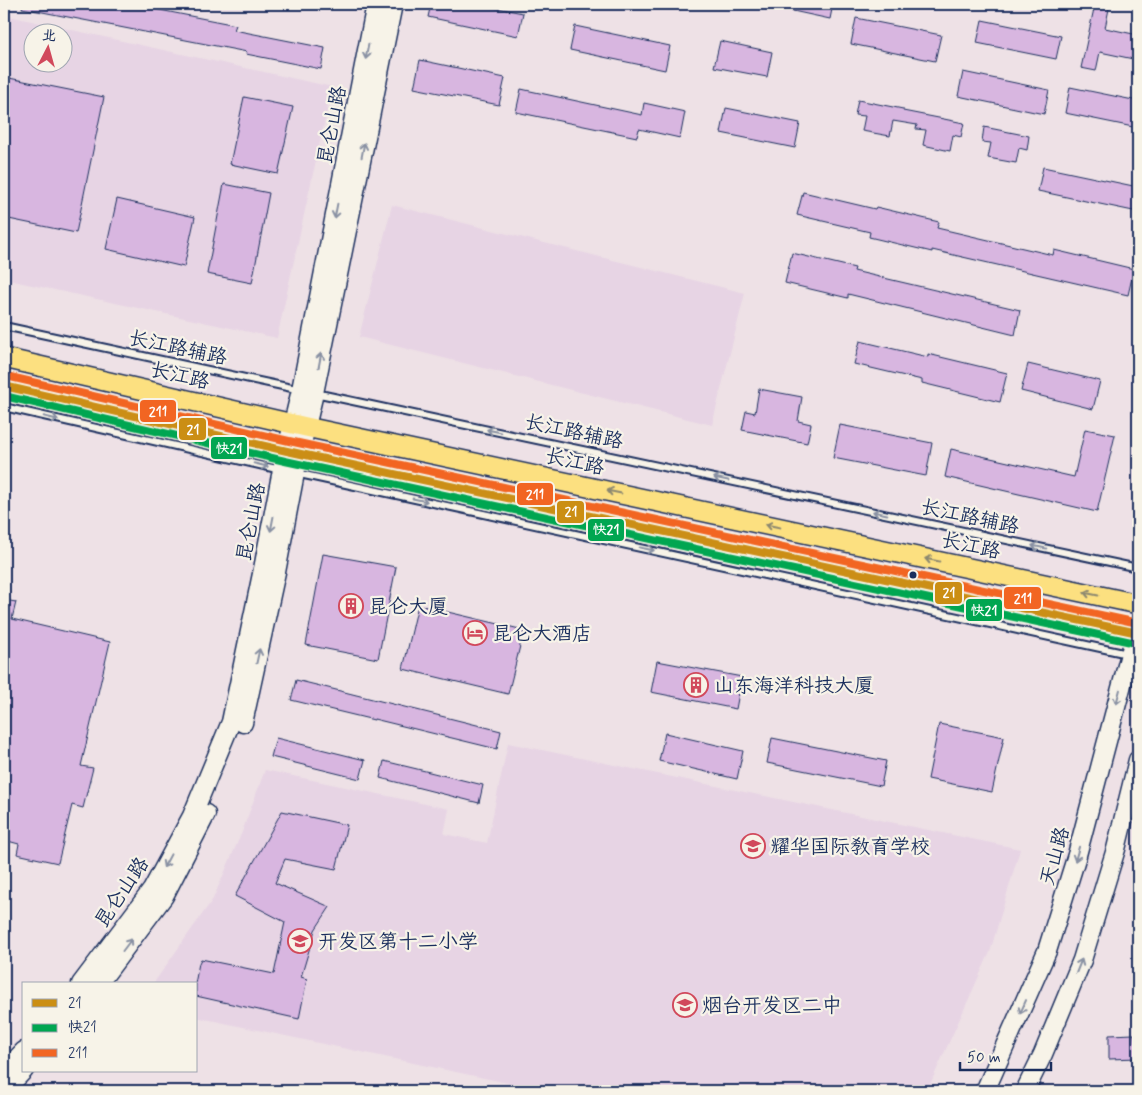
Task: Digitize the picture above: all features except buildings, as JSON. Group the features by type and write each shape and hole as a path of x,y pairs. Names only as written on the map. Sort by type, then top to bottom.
{"main road":[{"name":"长江路","path":"4,358 300,425 1138,604"},
{"path":"4,386 293,452 1138,630"}],"street":[{"name":"昆仑山路","path":"307,391 376,4"},
{"name":"昆仑山路","path":"83,982 152,890 192,816 231,722 263,569 300,425 393,4"},
{"name":"昆仑山路","path":"100,982 164,896 204,818 243,725 276,572 288,471"},
{"name":"天山路","path":"985,1091 1047,951 1077,855 1134,655 1138,630"},
{"path":"1025,1091 1043,1054 1082,960 1116,849 1138,760"},
{"path":"4,1072 22,1053"},
{"path":"4,1091 22,1072"}],"lane":[{"name":"长江路辅路","path":"4,326 1138,568"},
{"path":"4,407 288,471 1134,655"}],"shaded area":[{"path":"4,15 36,22 22,22 22,72 72,72 72,30 332,87 277,338 4,279"},
{"path":"392,205 745,293 712,425 359,337"},
{"path":"508,743 1020,849 990,952 927,1091 545,1091 198,1017 198,982 154,982 213,899 242,832 265,770 449,809 444,834 487,843"}],"transit line":[{"name":"211","path":"6,376 289,441 1138,623"},
{"name":"21","path":"4,386 287,451 1138,633"},
{"name":"快21","path":"4,396 285,461 1136,643"}],"place":[{"name":"昆仑大厦","path":"351,606"},
{"name":"昆仑大酒店","path":"475,633"},
{"name":"山东海洋科技大厦","path":"696,685"},
{"name":"耀华国际教育学校","path":"753,846"},
{"name":"开发区第十二小学","path":"300,941"},
{"name":"烟台开发区二中","path":"685,1005"}]}
